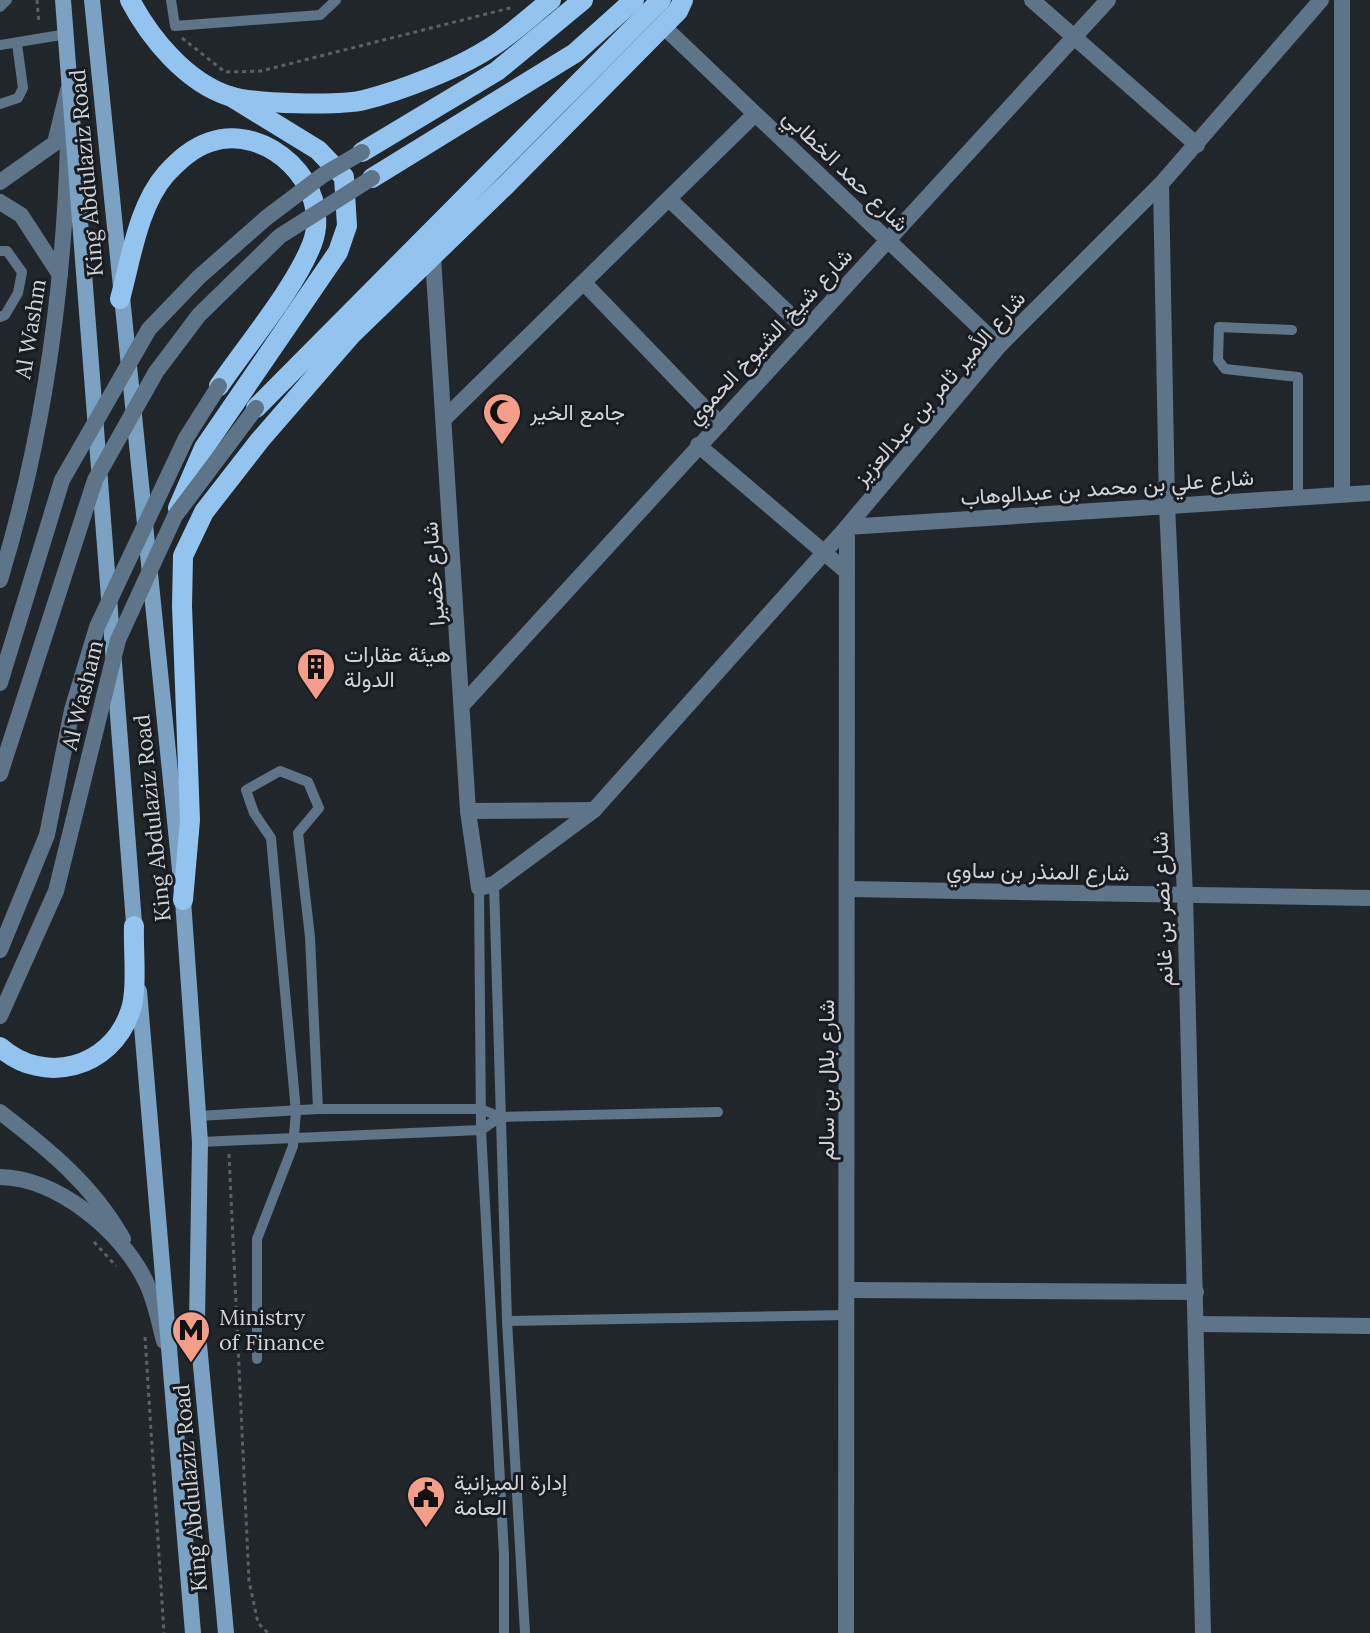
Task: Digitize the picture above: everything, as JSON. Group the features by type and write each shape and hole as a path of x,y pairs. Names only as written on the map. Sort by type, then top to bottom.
{"main road":[{"name":"King Abdulaziz Road","path":"63,0 168,1355 193,1633"},
{"name":"King Abdulaziz Road","path":"92,0 183,900 200,1142 197,1323 227,1632"},
{"path":"130,0 144,26 168,54 203,82 318,150 344,177 347,226 338,252 204,448 175,516"},
{"path":"230,96 290,102 362,100 488,50 551,0"},
{"path":"362,152 497,71 583,0"},
{"path":"372,178 575,53 634,0"},
{"path":"256,408 459,202 606,60 661,0"},
{"path":"183,900 190,820 183,556 204,512 260,440 352,334 663,26 683,0"},
{"path":"120,299 140,225 164,177 189,152 212,141 238,139 261,142 283,157 300,174 314,198 313,242 294,276 219,386"},
{"path":"0,1047 25,1062 66,1069 87,1063 112,1044 131,1011 134,926"}],"street":[{"path":"1032,0 1197,145"},
{"name":"شارع شيخ الشيوخ الحموي","path":"464,703 1108,0"},
{"name":"شارع الأمير ثامر بن عبدالعزيز","path":"486,886 594,810 847,527 999,346 1161,184 1321,0"},
{"path":"1342,0 1342,494"},
{"name":"شارع حمد الخطابي","path":"663,26 999,346"},
{"path":"0,182 55,143 70,81"},
{"name":"Al Washm","path":"0,580 15,531 32,449 60,275 70,81"},
{"path":"444,419 755,114"},
{"path":"0,683 62,480 149,329 199,277 266,218 323,175 362,152"},
{"path":"0,774 95,480 156,372 199,315 280,236 372,178"},
{"name":"شارع نصر بن غانم","path":"1161,184 1167,505 1185,895 1203,1633"},
{"path":"669,199 805,329"},
{"path":"0,202 21,215 60,275"},
{"name":"شارع خضيرا","path":"433,257 464,703 468,811 486,886"},
{"path":"585,284 720,424"},
{"path":"0,950 47,835 72,710 97,627 186,438 219,386"},
{"name":"Al Washam","path":"1,1015 56,891 118,640 175,516 256,408"},
{"path":"698,445 847,572"},
{"name":"شارع علي بن محمد بن عبدالوهاب","path":"847,527 1370,493"},
{"name":"شارع بلال بن سالم","path":"846,1633 847,527"},
{"path":"468,811 594,810"},
{"name":"شارع المنذر بن ساوي","path":"849,889 1370,898"},
{"path":"0,1112 76,1176 107,1211 148,1285 168,1355"},
{"path":"0,1177 18,1177 64,1196 101,1225 138,1265"},
{"path":"848,1290 1196,1292"},
{"path":"1197,1324 1370,1326"}],"lane":[{"path":"0,7 7,0"},
{"path":"171,0 175,26 320,15 336,0"},
{"path":"0,45 67,34"},
{"path":"0,103 18,98 23,88 17,44"},
{"path":"0,251 7,251 22,272 18,293 5,315 0,317"},
{"path":"1292,330 1219,327 1218,360 1225,369 1298,377 1298,497"},
{"path":"257,1359 257,1239 293,1146 296,1112 271,838 254,813 246,790 280,771 308,782 319,808 298,833 310,937 318,1109"},
{"path":"486,886 481,1130 504,1555 504,1633"},
{"path":"486,886 525,1633"},
{"path":"198,1116 318,1109 481,1109 500,1117 718,1112"},
{"path":"200,1142 481,1130 500,1117"},
{"path":"507,1321 847,1315"}],"path":[{"path":"37,0 41,39"},
{"path":"174,29 225,72 261,71 517,6"},
{"path":"228,1141 249,1581 258,1623 268,1633"},
{"path":"90,1236 119,1269"},
{"path":"145,1331 164,1633"}],"place":[{"name":"جامع الخير","path":"502,446"},
{"name":"هيئة عقارات الدولة","path":"316,701"},
{"name":"Ministry of Finance","path":"191,1364"},
{"name":"إدارة الميزانية العامة","path":"426,1529"}]}
